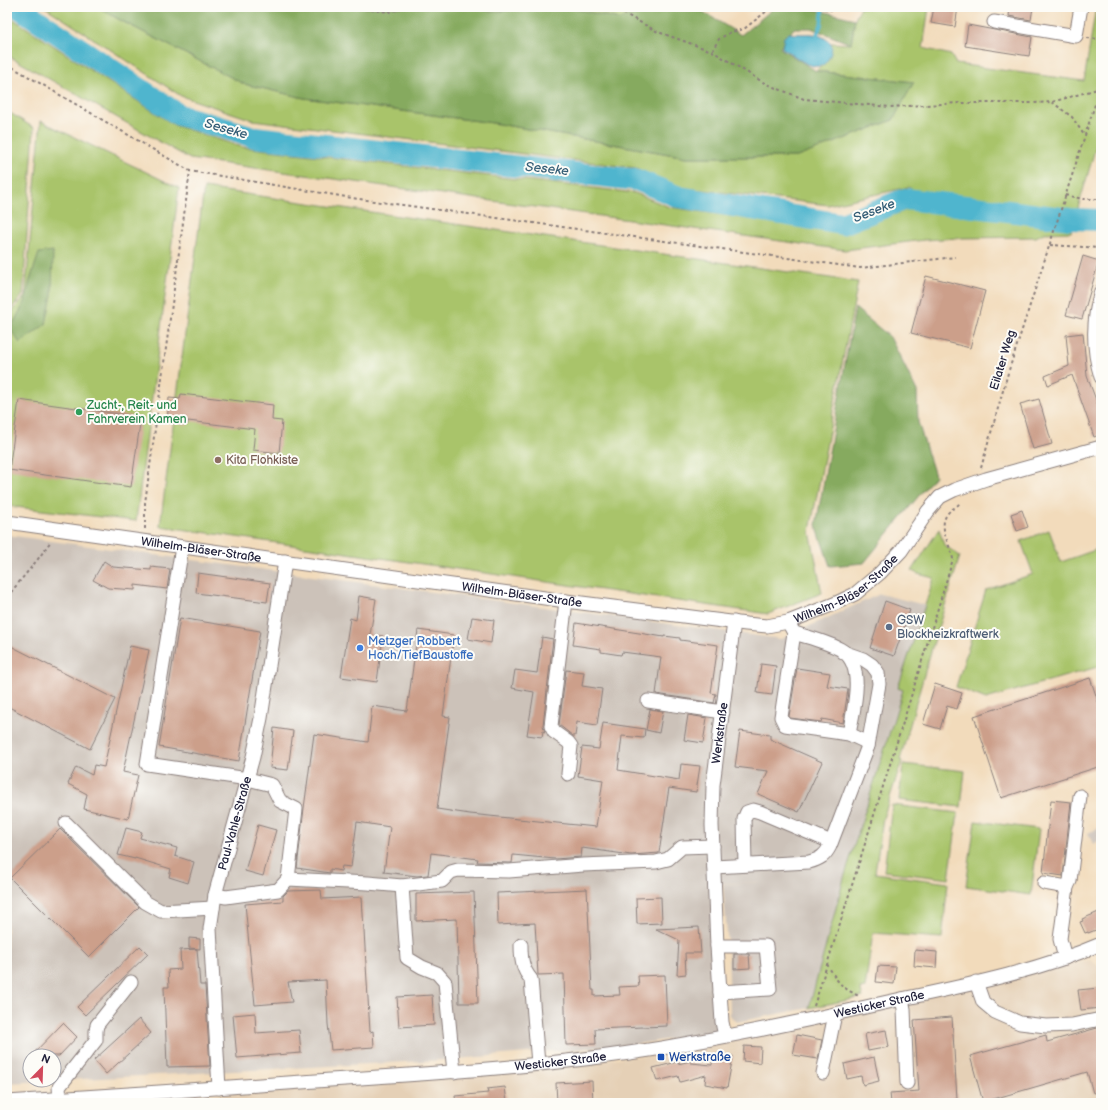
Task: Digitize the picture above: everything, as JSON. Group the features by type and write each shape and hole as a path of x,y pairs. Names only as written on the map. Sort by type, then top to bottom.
{"street":[{"path":"994,22 1076,36 1081,7"},
{"path":"1101,291 1096,308 1094,330 1097,361 1101,377"},
{"name":"Wilhelm-Bläser-Straße","path":"7,522 566,600 791,628 855,594 880,573 901,551 928,511 940,497 954,490 982,480 1101,447"},
{"path":"66,824 145,902 161,911 214,901 226,897 278,890 288,879 296,809 280,801 272,785 248,779 147,764 182,547"},
{"name":"Paul-Vahle-Straße","path":"220,1088 210,928 214,901 248,779 261,718 285,561"},
{"path":"566,600 551,726 554,732 571,746 568,774"},
{"name":"Werkstraße","path":"725,1036 722,1022 717,946 712,785 734,622"},
{"path":"714,867 810,862 818,860 826,854 868,746 879,684 878,673 872,665 863,659 791,628 781,717 785,725 849,734 864,741 868,746"},
{"path":"844,652 850,660 856,675 857,687 849,734"},
{"path":"648,701 723,712"},
{"path":"1065,958 1060,939 1067,887 1070,881 1080,796"},
{"path":"745,865 744,819 747,812 753,810 831,842"},
{"path":"288,879 402,886 442,881 451,872 458,870 509,871 583,865 656,862 668,859 682,847 713,846"},
{"path":"1044,883 1067,887"},
{"path":"402,886 408,958 422,967 437,973 445,982 454,1072"},
{"name":"Westicker Straße","path":"7,1102 454,1072 538,1064 655,1049 814,1019 976,982 1040,966 1101,944"},
{"path":"520,945 522,963 531,979 538,1064"},
{"path":"717,946 766,946 770,990 720,992"},
{"path":"60,1099 59,1087 96,1040 98,1025 131,982"},
{"path":"976,982 983,1002 995,1012 1020,1023 1046,1026 1072,1025 1101,1019"},
{"path":"902,999 904,1009 907,1083"},
{"path":"822,1073 835,1014"}],"path":[{"path":"341,7 390,12 405,7"},
{"path":"600,7 623,12 658,32 712,51 766,84 804,99 890,107 960,102 1052,102 1101,87"},
{"path":"622,7 623,12"},
{"path":"712,51 719,39 731,32 744,29 772,7"},
{"path":"818,7 830,10 851,7"},
{"path":"7,64 190,171 352,198 860,268 955,257"},
{"name":"Eilater Weg","path":"982,480 1008,373 1084,135 1095,108 1101,87"},
{"path":"1052,102 1072,117 1084,135"},
{"path":"145,542 145,503 190,171"},
{"path":"1066,195 1083,199 1101,199"},
{"path":"1050,245 1101,248"},
{"path":"814,1019 812,1010 953,559 943,526 944,520 949,512 959,505 962,499"},
{"path":"7,596 38,559 58,530"},
{"path":"827,964 834,976 845,989 864,998"}],"shaded area":[{"path":"7,535 781,639 880,594 925,605 899,688 903,690 844,878 809,1008 736,1022 730,1015 728,946 723,884 763,882 714,884 721,1031 638,1044 443,1060 62,1080 62,1048 22,1048 22,1082 7,1083"},
{"path":"1099,828 1101,831 1101,840 1093,844 1088,833"},
{"path":"1090,960 1101,968 1101,1100 1079,1103 99,1103 246,1092 654,1055"}],"green space":[{"path":"45,7 98,7 120,20 244,84 304,98 493,123 686,157 797,157 893,120 913,82 816,71 827,61 831,43 851,44 855,19 861,7 929,7 923,48 951,55 956,64 1084,81 1096,7 1101,7 1101,129 1071,232 1044,233 1036,237 924,240 845,250 190,159 7,55 7,15 174,125 242,147 635,193 669,207 846,233 911,208 931,210 909,187 828,205 677,187 636,168 253,120 181,96"},
{"path":"98,7 475,7 492,12 537,7 567,7 620,19 652,7 695,7 741,35 774,8 813,9 855,19 851,44 811,28 794,28 780,48 816,71 914,82 893,120 797,157 686,157 493,123 304,98 244,84 120,20"},
{"path":"475,7 537,7 492,12"},
{"path":"567,7 652,7 620,19"},
{"path":"7,111 34,128 23,295 7,314"},
{"name":"Zucht-, Reit- und Fahrverein Kamen","path":"41,121 179,188 136,521 7,506 7,318 25,296"},
{"path":"204,188 858,282 810,531 822,593 768,614 160,526"},
{"path":"53,251 52,295 46,324 20,343 10,329 25,302 30,280 39,253"},
{"path":"855,308 890,337 917,391 918,422 935,476 864,563 830,566 816,525"},
{"path":"939,529 944,545 960,556 926,668 900,760 902,761 883,818 875,873 948,883 942,938 873,933 865,988 860,989 863,997 809,1008 844,878 903,690 898,688 934,578 912,571"},
{"path":"1049,530 1061,562 1101,548 1101,666 986,699 956,687 986,590 1033,574 1021,541"},
{"path":"903,764 965,771 961,807 899,800"},
{"path":"892,805 958,813 949,879 884,871"},
{"path":"975,821 1039,829 1031,895 966,886"}],"water":[{"path":"789,33 816,34 826,39 831,43 832,48 831,54 827,61 822,65 811,65 782,48 784,37"}],"building":[{"path":"934,7 958,7 955,27 931,23"},
{"path":"1010,7 1033,7 1031,20 1009,16"},
{"path":"968,25 1032,37 1029,56 965,46"},
{"path":"1083,256 1099,261 1082,319 1066,315"},
{"path":"926,276 985,291 970,348 911,333"},
{"path":"1083,333 1087,376 1099,408 1101,407 1101,434 1094,437 1072,375 1048,385 1045,376 1069,366 1066,335"},
{"path":"181,394 273,405 272,420 282,421 279,453 253,450 255,429 188,421 187,425 167,422 169,398 180,399"},
{"path":"1039,399 1052,444 1033,449 1020,404"},
{"path":"19,400 141,417 131,487 9,470"},
{"path":"1022,510 1028,527 1017,531 1011,514"},
{"path":"104,561 113,567 151,570 151,567 170,569 167,589 135,585 135,590 108,588 93,580"},
{"path":"198,573 270,583 267,602 196,593"},
{"path":"359,596 376,599 370,635 383,636 377,682 341,677 350,618 356,620"},
{"path":"885,601 910,610 894,656 870,648"},
{"path":"472,617 494,620 491,643 468,639"},
{"path":"180,618 260,631 239,761 159,747"},
{"path":"576,623 718,645 711,693 716,694 714,703 656,694 661,657 622,652 621,655 601,652 601,649 573,645"},
{"path":"418,630 454,635 443,716 450,717 437,809 470,814 596,827 603,780 578,776 582,747 599,749 603,723 645,729 644,738 622,736 618,770 679,780 681,764 700,766 696,792 669,788 659,853 631,855 582,848 581,857 555,859 513,855 512,863 509,863 477,862 478,859 431,853 428,875 417,876 384,872 390,827 357,822 351,867 342,866 341,871 330,869 330,873 297,868 314,734 368,742 372,706 407,711"},
{"path":"542,637 553,639 543,725 545,732 543,731 542,737 527,735 534,692 512,688 515,670 537,673"},
{"path":"7,644 115,699 90,749 7,706"},
{"path":"130,646 149,650 123,772 138,775 128,819 84,809 87,794 68,784 76,767 92,775 94,765 104,767"},
{"path":"761,664 776,666 772,695 757,693"},
{"path":"797,668 830,673 827,686 848,689 843,723 822,719 821,722 790,718 789,716"},
{"path":"566,670 584,672 582,686 602,689 597,725 577,722 575,736 559,725"},
{"path":"1090,678 1101,710 1101,766 1001,798 974,716"},
{"path":"935,684 962,693 957,709 947,706 940,729 923,724"},
{"path":"650,709 663,711 659,733 646,730"},
{"path":"688,715 707,718 703,743 684,740"},
{"path":"274,728 293,731 288,770 270,768"},
{"path":"740,731 770,735 770,739 822,762 799,812 758,794 768,771 735,767"},
{"path":"1051,800 1071,802 1063,876 1043,873"},
{"path":"258,825 276,830 263,876 245,871"},
{"path":"126,828 142,832 140,838 177,848 175,856 194,862 188,883 169,877 171,869 135,858 118,855"},
{"path":"60,829 139,907 89,957 10,878"},
{"path":"587,889 592,990 594,990 594,996 620,995 619,987 639,986 638,976 665,975 667,1026 595,1029 596,1044 566,1045 564,974 538,975 535,923 498,925 497,893"},
{"path":"321,890 322,899 362,897 370,1032 373,1031 374,1047 331,1050 326,980 288,982 292,1002 255,1005 245,904 283,901 283,896 288,891"},
{"path":"474,892 478,1003 459,1003 457,919 416,921 416,894"},
{"path":"661,897 662,923 637,924 636,898"},
{"path":"1101,911 1101,928 1085,933 1080,922 1083,921 1082,919"},
{"path":"699,927 701,953 685,953 686,974 677,975 679,940 656,929"},
{"path":"189,938 200,939 200,949 189,948"},
{"path":"140,946 148,954 85,1015 77,1007"},
{"path":"197,949 200,985 205,985 210,1066 167,1067 164,987 169,987 168,970 181,969 180,950"},
{"path":"915,950 937,952 936,968 914,966"},
{"path":"734,954 749,954 750,968 734,969"},
{"path":"878,966 896,967 894,984 876,982"},
{"path":"1099,988 1101,1008 1081,1010 1078,990"},
{"path":"432,995 434,1025 399,1027 397,997"},
{"path":"255,1013 256,1033 299,1030 301,1053 237,1058 233,1015"},
{"path":"952,1017 957,1099 914,1103 891,1103 890,1093 919,1091 914,1020"},
{"path":"139,1019 151,1033 106,1074 94,1060"},
{"path":"63,1023 77,1037 62,1053 62,1048 39,1048"},
{"path":"1101,1027 1101,1091 1093,1093 1087,1072 983,1102 970,1056 1046,1035 1047,1042"},
{"path":"886,1030 889,1047 868,1051 865,1034"},
{"path":"797,1035 822,1040 818,1059 793,1055"},
{"path":"744,1046 761,1047 760,1063 743,1061"},
{"path":"713,1054 733,1056 727,1088 705,1084 706,1075 680,1082 678,1076 657,1081 653,1068 677,1062 678,1064 691,1061 691,1063 712,1065"},
{"path":"874,1057 879,1081 863,1085 861,1076 847,1079 844,1064"},
{"path":"592,1081 593,1103 557,1103 556,1083"},
{"path":"505,1087 507,1103 456,1103 455,1096 488,1093 487,1089"}],"waterway":[{"name":"Seseke","path":"18,7 179,115 254,137 637,180 679,197 842,224 905,199 1070,219 1101,220"},
{"path":"817,34 821,25 823,7"}],"place":[{"name":"Zucht-, Reit- und Fahrverein Kamen","path":"79,412"},
{"name":"Kita Flohkiste","path":"218,460"},
{"name":"GSW Blockheizkraftwerk","path":"889,627"},
{"name":"Metzger Robbert Hoch/TiefBaustoffe","path":"360,648"},
{"name":"Werkstraße","path":"661,1057"}]}
